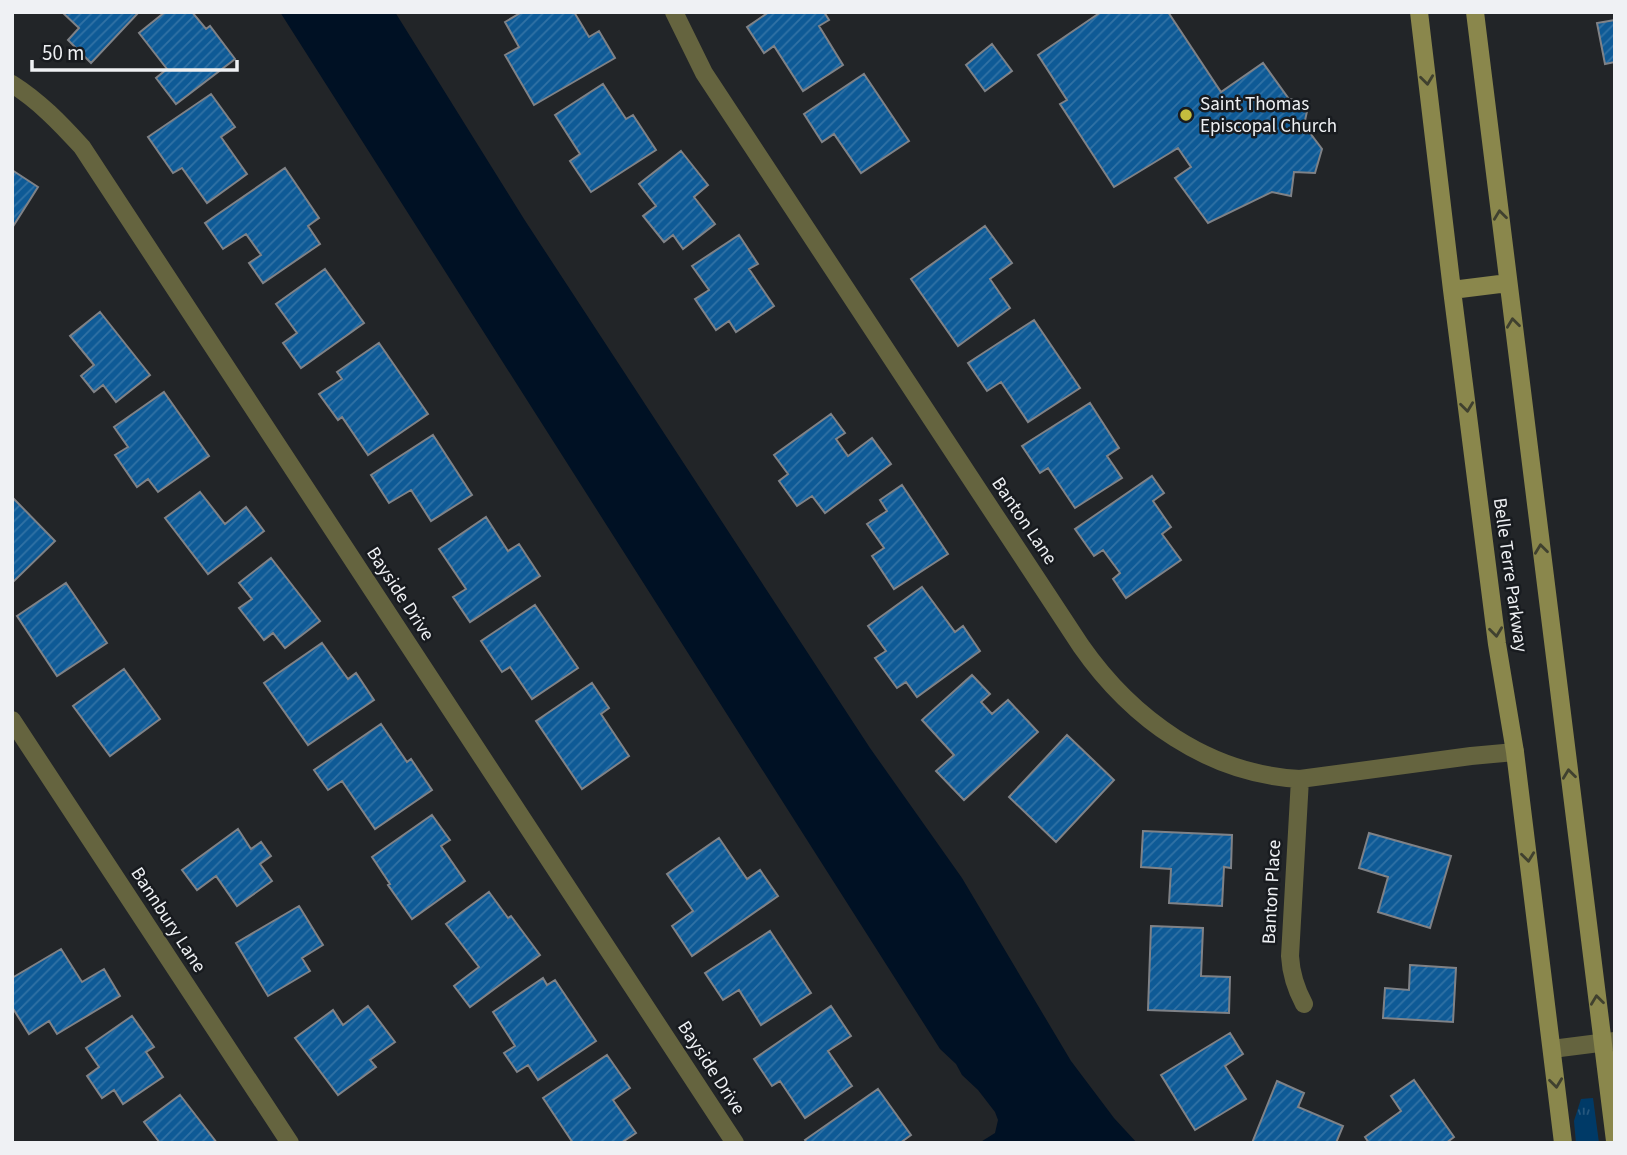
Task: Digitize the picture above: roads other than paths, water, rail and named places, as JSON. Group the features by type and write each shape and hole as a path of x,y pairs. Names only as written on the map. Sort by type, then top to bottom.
{"main road":[{"name":"Belle Terre Parkway","path":"1419,12 1497,644 1515,752 1563,1143"},
{"name":"Belle Terre Parkway","path":"1475,12 1608,1042 1615,1141"},
{"path":"1452,290 1508,283"}],"street":[{"name":"Banton Lane","path":"674,12 712,85 1095,665 1132,705 1157,727 1218,760 1269,775 1300,779 1515,752"},
{"name":"Bayside Drive","path":"12,84 32,97 82,147 735,1143"},
{"name":"Bannbury Lane","path":"12,720 290,1143"},
{"name":"Banton Place","path":"1300,779 1290,967 1304,1004"},
{"path":"1552,1049 1608,1042"}],"place":[{"name":"Saint Thomas Episcopal Church","path":"1186,115"}]}
